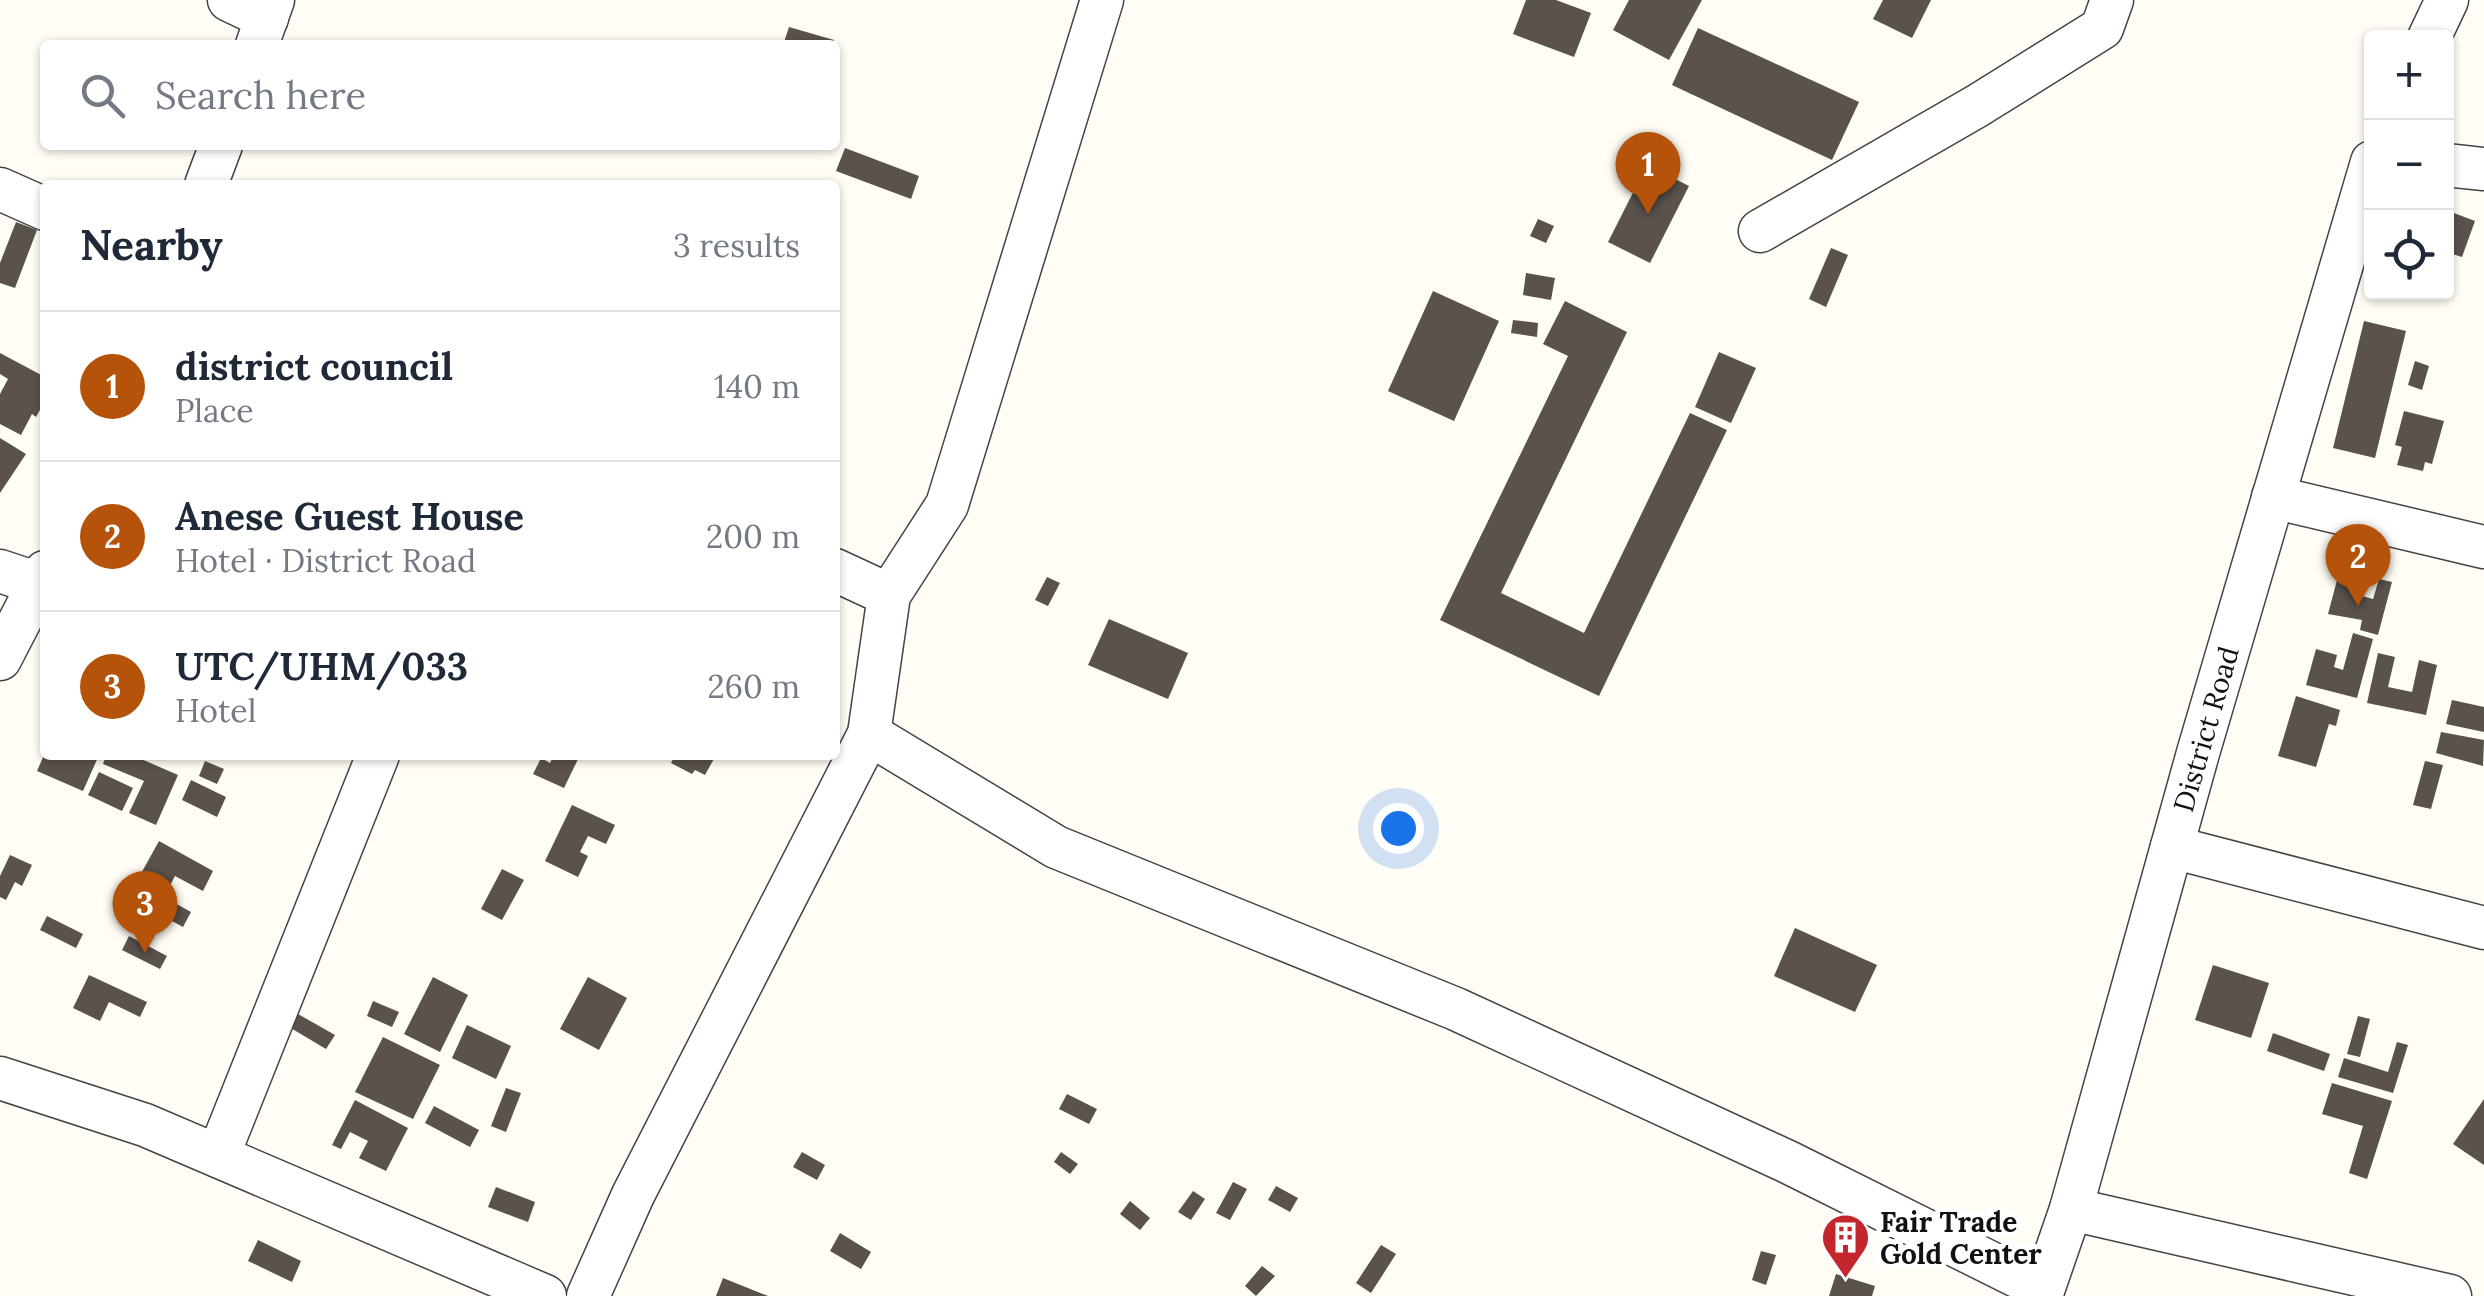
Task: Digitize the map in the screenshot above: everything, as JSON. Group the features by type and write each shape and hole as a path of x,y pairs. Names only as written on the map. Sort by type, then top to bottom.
{"street":[{"path":"588,1296 633,1195 869,734 889,595 947,505 1102,0"},
{"path":"1760,231 1977,106 2102,28 2112,0"},
{"path":"2434,30 2447,0"},
{"path":"208,180 219,150"},
{"path":"2454,166 2484,169"},
{"name":"District Road","path":"2042,1292 2070,1210 2364,189"},
{"path":"0,190 40,206"},
{"path":"2273,497 2484,547"},
{"path":"840,572 889,595"},
{"path":"0,659 28,576"},
{"path":"869,734 1056,846 1456,1009 1788,1162 2042,1292"},
{"path":"218,1156 376,760"},
{"path":"2172,846 2484,928"},
{"path":"0,1078 145,1125 545,1296"},
{"path":"2070,1210 2450,1296"}],"building":[{"path":"1526,0 1556,0 1591,13 1574,57 1513,34"},
{"path":"1629,0 1702,0 1669,60 1613,30"},
{"path":"1883,0 1931,0 1912,38 1873,19"},
{"path":"789,27 834,40 785,40"},
{"path":"1698,28 1859,102 1832,160 1672,85"},
{"path":"845,148 919,176 911,199 836,171"},
{"path":"1647,165 1689,186 1650,263 1608,242"},
{"path":"2454,213 2475,221 2462,257 2454,254"},
{"path":"1538,219 1554,226 1546,243 1530,236"},
{"path":"16,222 37,230 15,288 0,283 0,263"},
{"path":"1831,248 1848,255 1826,307 1809,299"},
{"path":"1526,273 1555,278 1551,300 1523,295"},
{"path":"1433,291 1499,321 1454,421 1388,391"},
{"path":"1565,301 1627,332 1501,593 1584,633 1690,413 1727,430 1599,696 1440,620 1568,356 1543,344"},
{"path":"1513,320 1538,323 1537,337 1511,333"},
{"path":"2364,321 2406,331 2375,458 2333,448"},
{"path":"1719,352 1756,368 1731,423 1695,407"},
{"path":"0,353 40,374 40,410 36,417 32,414 21,435 0,424 0,394 8,379 0,374"},
{"path":"2415,361 2429,366 2422,390 2408,385"},
{"path":"2404,411 2444,421 2432,464 2425,462 2423,471 2397,465 2402,447 2395,445"},
{"path":"0,438 26,454 0,493"},
{"path":"2340,569 2368,576 2362,596 2373,599 2379,579 2392,582 2378,635 2360,630 2362,620 2328,614"},
{"path":"1047,577 1060,583 1048,606 1035,600"},
{"path":"1109,619 1188,653 1168,699 1088,665"},
{"path":"2353,633 2373,639 2357,698 2306,685 2316,649 2337,655 2334,667 2343,670"},
{"path":"2378,653 2395,657 2388,687 2412,692 2419,660 2437,665 2426,715 2367,703"},
{"path":"2296,696 2340,710 2336,726 2329,724 2316,767 2278,756"},
{"path":"2452,700 2484,707 2484,732 2446,724"},
{"path":"2441,732 2484,740 2483,766 2436,753"},
{"path":"42,760 97,760 83,791 37,771"},
{"path":"104,760 144,760 178,775 156,825 129,813 144,781 103,764"},
{"path":"540,760 550,763 578,760 564,788 533,774"},
{"path":"713,760 705,775 695,770 692,774 671,763"},
{"path":"205,761 224,769 217,784 199,776"},
{"path":"2425,761 2443,765 2431,809 2413,805"},
{"path":"99,772 133,788 122,811 88,795"},
{"path":"191,780 226,797 217,817 182,800"},
{"path":"572,805 615,825 606,844 588,836 580,852 588,856 578,877 545,861"},
{"path":"159,841 213,871 203,891 175,876 164,897 191,912 183,927 128,897"},
{"path":"10,855 32,865 22,886 15,882 6,900 0,897 0,876"},
{"path":"502,869 524,880 502,920 481,909"},
{"path":"47,916 83,934 76,948 40,930"},
{"path":"1795,928 1877,965 1855,1012 1774,976"},
{"path":"129,936 167,956 160,969 122,950"},
{"path":"2213,965 2269,983 2251,1038 2195,1020"},
{"path":"89,975 147,1002 140,1017 109,1002 100,1021 73,1008"},
{"path":"433,977 468,995 440,1052 404,1034"},
{"path":"588,977 627,998 599,1050 560,1029"},
{"path":"373,1001 399,1012 392,1027 367,1016"},
{"path":"298,1014 335,1035 326,1049 289,1027"},
{"path":"2358,1016 2370,1019 2360,1057 2347,1054"},
{"path":"467,1025 511,1046 496,1079 452,1058"},
{"path":"2273,1033 2330,1054 2324,1071 2267,1051"},
{"path":"383,1037 440,1065 413,1119 355,1092"},
{"path":"2397,1042 2408,1045 2393,1093 2338,1077 2344,1058 2388,1072"},
{"path":"2332,1083 2392,1101 2367,1179 2349,1173 2363,1126 2322,1114"},
{"path":"506,1088 521,1093 506,1132 491,1126"},
{"path":"1067,1094 1097,1109 1089,1124 1059,1109"},
{"path":"2484,1099 2484,1165 2453,1144"},
{"path":"355,1100 408,1128 386,1171 359,1158 368,1141 350,1132 341,1149 332,1145"},
{"path":"434,1106 479,1130 470,1147 425,1123"},
{"path":"802,1152 825,1165 817,1180 793,1167"},
{"path":"1061,1152 1078,1164 1070,1174 1054,1162"},
{"path":"1233,1182 1247,1189 1230,1220 1216,1213"},
{"path":"1276,1186 1298,1198 1290,1212 1268,1200"},
{"path":"496,1187 535,1202 528,1222 488,1207"},
{"path":"1193,1191 1205,1199 1191,1220 1178,1212"},
{"path":"1130,1201 1150,1218 1140,1230 1120,1214"},
{"path":"840,1233 871,1252 861,1269 830,1251"},
{"path":"258,1240 301,1261 292,1282 248,1261"},
{"path":"1381,1245 1396,1254 1371,1293 1356,1283"},
{"path":"1761,1251 1776,1255 1766,1285 1752,1280"},
{"path":"1262,1266 1275,1276 1256,1296 1245,1286"},
{"name":"Fair Trade Gold Center","path":"1836,1274 1875,1286 1872,1296 1829,1296"},
{"path":"723,1278 768,1296 716,1296"}],"place":[{"name":"district council","path":"1648,214"},
{"name":"Anese Guest House","path":"2358,606"},
{"name":"UTC/UHM/033","path":"145,953"},
{"name":"Fair Trade Gold Center","path":"1845,1280"}]}
